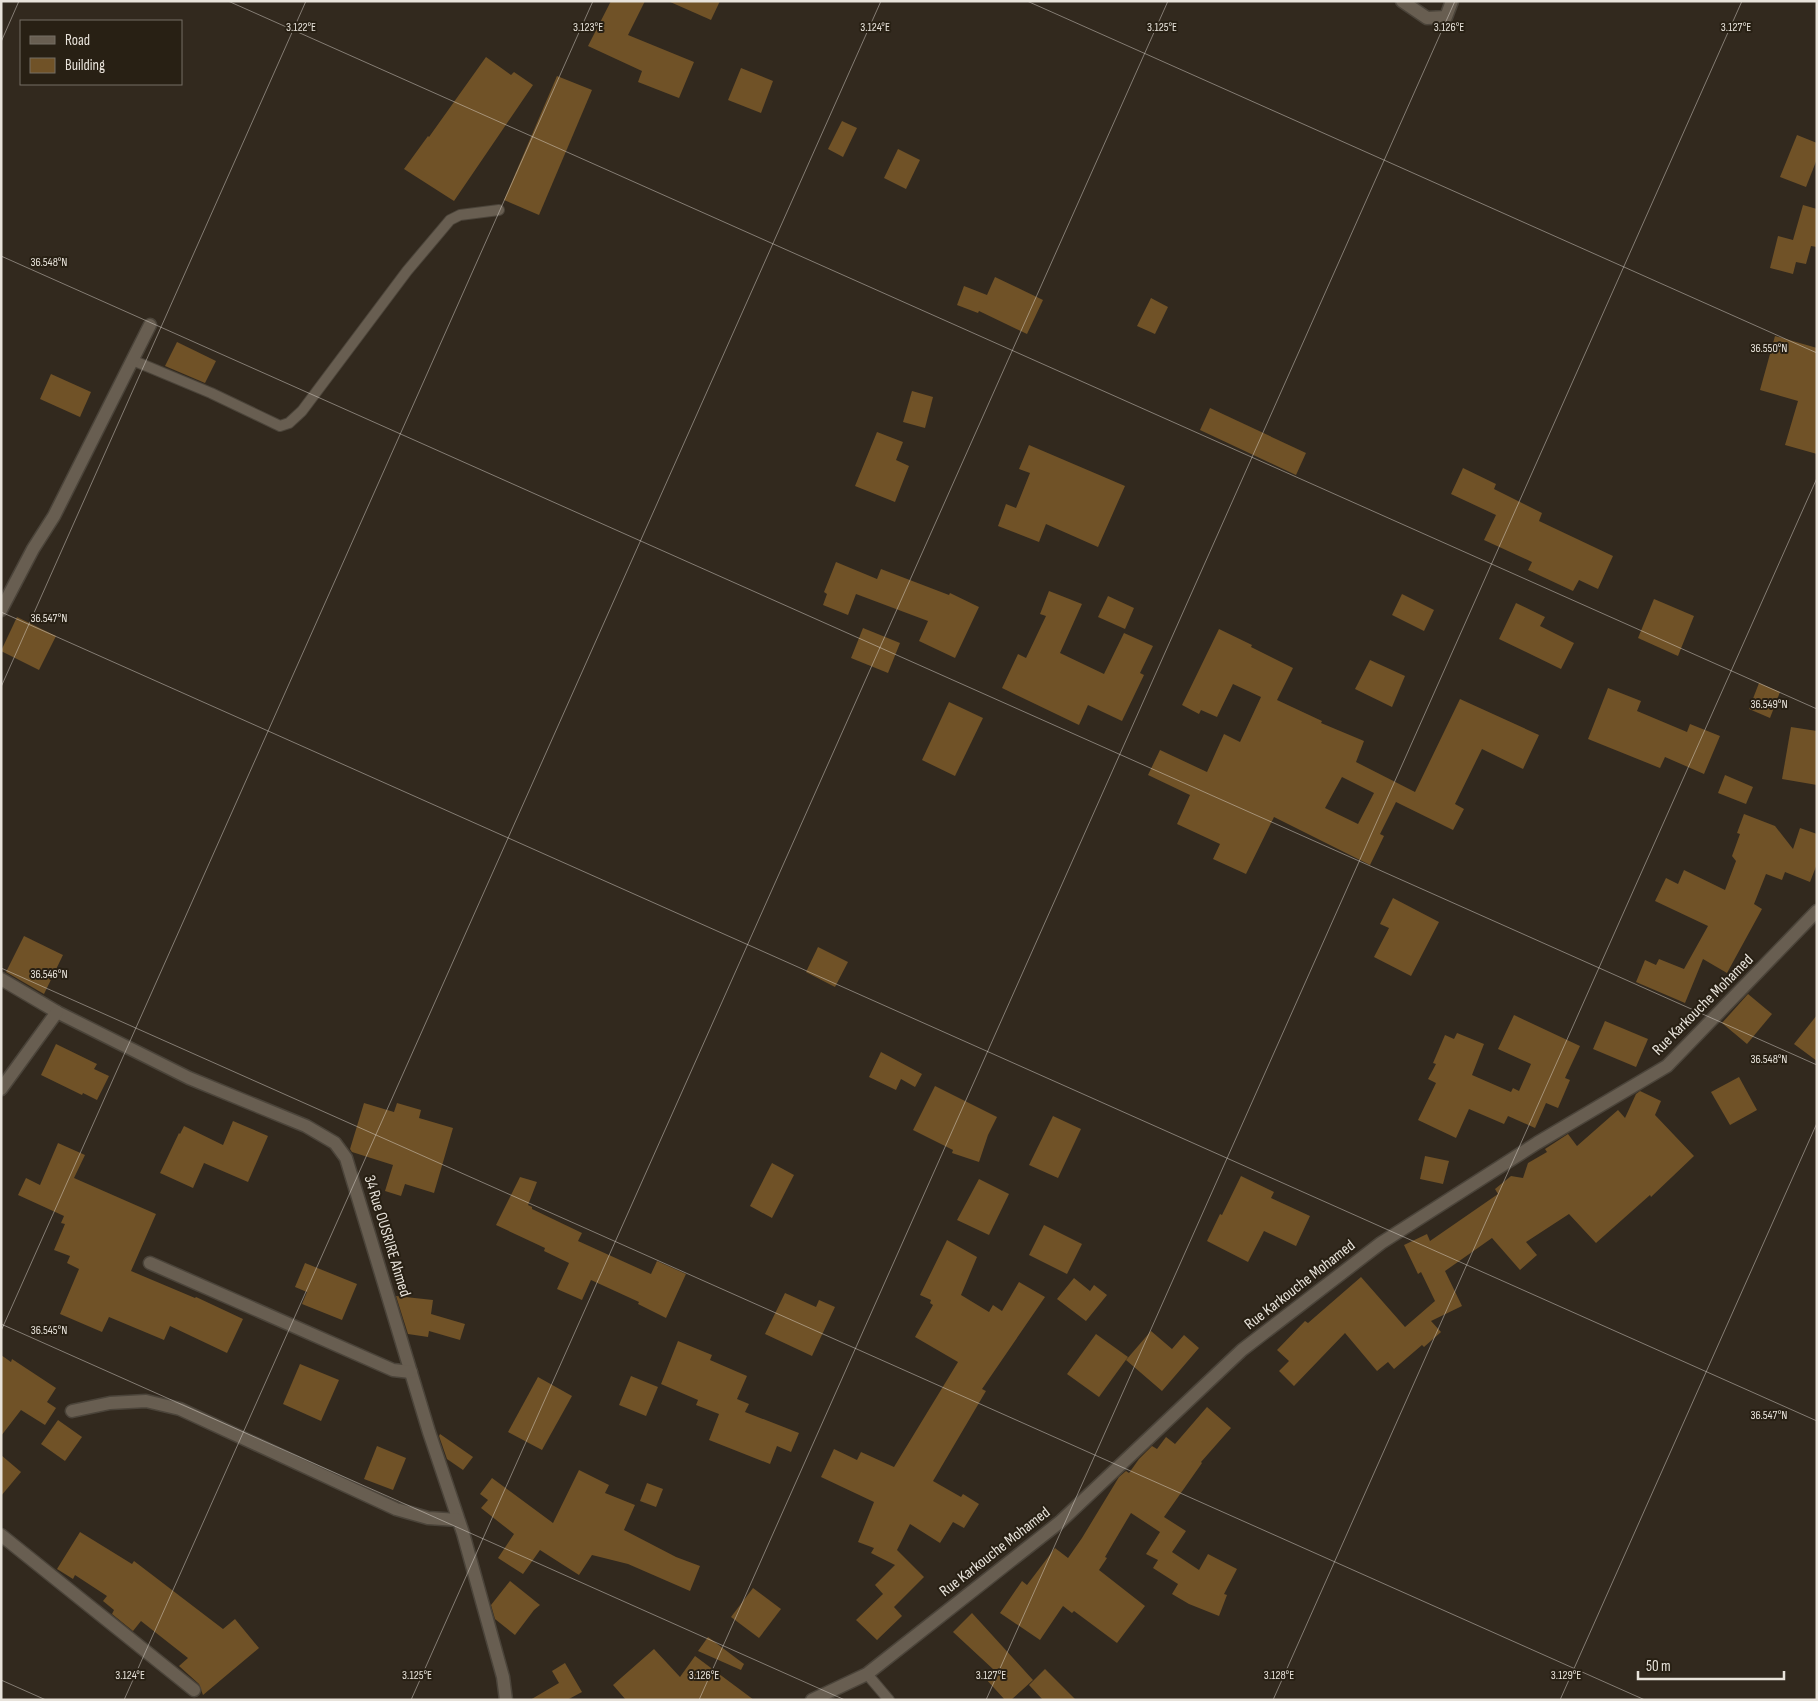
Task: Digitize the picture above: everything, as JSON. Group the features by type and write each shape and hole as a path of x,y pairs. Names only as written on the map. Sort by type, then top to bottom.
{"street":[{"path":"1402,1 1427,18 1446,17 1452,1"},
{"path":"1,610 33,549 54,516 150,325"},
{"name":"Rue Karkouche Mohamed","path":"812,1700 867,1674 1060,1522 1242,1350 1381,1243 1537,1143 1667,1066 1817,911"},
{"name":"34 Rue OUSRIRE Ahmed","path":"1,979 57,1012 189,1078 306,1126 335,1143 346,1158 458,1520 503,1677 506,1700"},
{"path":"1,1089 57,1012"},
{"path":"150,1263 393,1370 411,1372"},
{"path":"72,1411 110,1403 146,1401 180,1409 396,1509 428,1518 458,1520"},
{"path":"1,1535 194,1690"}],"lane":[{"path":"132,360 211,393 280,426 290,424 302,411 407,271 450,220 460,215 499,210"},
{"path":"867,1674 889,1700"}],"building":[{"path":"611,1 645,1 628,35 694,62 679,98 638,82 642,71 588,46"},
{"path":"668,1 720,1 711,20"},
{"path":"486,57 511,75 514,72 533,85 454,201 404,169"},
{"path":"741,68 773,81 761,113 728,100"},
{"path":"557,76 592,90 539,215 504,200"},
{"path":"842,121 857,128 843,157 828,149"},
{"path":"1797,135 1817,143 1817,159 1806,187 1780,177"},
{"path":"898,149 920,160 906,189 884,178"},
{"path":"1803,205 1817,209 1817,247 1811,246 1806,264 1796,262 1793,274 1770,268 1778,236 1793,240"},
{"path":"995,277 1043,300 1027,334 979,311 978,313 957,305 964,286 987,295"},
{"path":"1151,298 1168,307 1155,334 1137,326"},
{"path":"1775,336 1817,348 1817,454 1785,445 1798,401 1760,390"},
{"path":"177,342 216,361 205,383 165,366"},
{"path":"51,374 91,392 80,417 40,399"},
{"path":"912,391 933,397 925,428 903,422"},
{"path":"1210,408 1306,453 1296,475 1200,430"},
{"path":"877,432 903,442 896,460 909,466 895,502 855,486"},
{"path":"1029,445 1125,486 1098,547 1046,524 1039,542 998,526 1006,504 1016,508 1030,473 1019,469"},
{"path":"1463,468 1496,484 1494,489 1542,513 1539,521 1613,556 1598,589 1579,580 1573,591 1528,570 1532,562 1484,540 1496,515 1451,494"},
{"path":"836,562 877,579 881,569 949,595 950,593 979,607 955,658 919,641 928,621 856,594 848,615 823,605 827,594 824,592"},
{"path":"1049,591 1082,604 1060,653 1104,674 1124,633 1153,646 1140,673 1144,675 1122,721 1088,705 1079,725 1002,688 1018,654 1026,658 1046,616 1040,614"},
{"path":"1402,594 1434,610 1424,631 1392,615"},
{"path":"1108,596 1134,608 1125,629 1098,617"},
{"path":"1654,599 1694,616 1678,656 1638,638"},
{"path":"1516,603 1545,617 1540,626 1574,643 1561,669 1499,639"},
{"path":"17,617 56,636 39,670 1,651"},
{"path":"863,628 900,643 888,673 851,658"},
{"path":"1219,629 1293,668 1277,700 1322,721 1321,723 1364,741 1356,762 1415,792 1460,699 1539,735 1523,769 1482,749 1455,804 1464,809 1453,830 1396,802 1380,834 1384,836 1370,865 1274,817 1246,874 1213,859 1220,844 1177,824 1190,795 1148,775 1160,750 1207,772 1224,734 1240,742 1261,697 1233,684 1217,717 1201,710 1199,714 1182,705","holes":["1342,777 1374,793 1358,824 1325,808"]},
{"path":"1370,660 1405,676 1392,707 1355,689"},
{"path":"1759,683 1780,692 1770,718 1749,709"},
{"path":"1608,688 1641,701 1637,711 1687,732 1690,724 1720,736 1704,774 1665,757 1660,768 1588,739"},
{"path":"949,702 983,718 955,776 922,760"},
{"path":"1791,727 1817,731 1817,785 1782,779"},
{"path":"1725,775 1753,787 1746,804 1718,793"},
{"path":"1744,814 1775,826 1793,849 1800,828 1817,834 1817,864 1810,882 1785,872 1782,880 1766,874 1754,904 1762,909 1727,973 1703,959 1685,1003 1636,982 1645,960 1656,965 1659,959 1684,969 1708,926 1655,901 1666,878 1678,884 1684,870 1725,890 1736,861 1732,856 1740,834 1737,833"},
{"path":"1393,898 1439,922 1411,976 1374,957 1389,928 1380,924"},
{"path":"24,936 63,955 44,994 6,972"},
{"path":"818,947 848,962 835,987 806,972"},
{"path":"1748,994 1772,1014 1747,1044 1722,1023"},
{"path":"1514,1015 1580,1046 1565,1078 1570,1080 1558,1108 1546,1103 1535,1128 1508,1116 1504,1124 1469,1109 1456,1138 1418,1120 1436,1083 1428,1079 1436,1064 1433,1063 1445,1035 1454,1039 1457,1033 1484,1044 1472,1075 1511,1092 1513,1088 1519,1091 1531,1064 1498,1049"},
{"path":"1817,1015 1817,1061 1794,1044"},
{"path":"1605,1021 1648,1039 1636,1067 1593,1049"},
{"path":"56,1044 97,1064 94,1069 109,1076 97,1100 83,1093 82,1095 41,1075"},
{"path":"881,1052 922,1074 915,1087 901,1079 896,1090 869,1077"},
{"path":"1739,1077 1757,1110 1730,1125 1711,1092"},
{"path":"935,1086 997,1117 988,1135 979,1162 952,1153 953,1150 913,1130"},
{"path":"1640,1091 1661,1101 1655,1115 1694,1156 1651,1197 1650,1195 1596,1243 1569,1214 1526,1242 1537,1255 1520,1270 1492,1238 1445,1271 1462,1306 1431,1321 1441,1332 1424,1347 1422,1345 1394,1369 1388,1362 1377,1371 1345,1333 1294,1386 1279,1371 1289,1361 1277,1350 1305,1321 1308,1323 1361,1277 1405,1327 1435,1301 1421,1272 1418,1274 1404,1245 1427,1234 1430,1241 1498,1194 1495,1189 1511,1176 1523,1178 1528,1163 1547,1152 1545,1149 1568,1134 1577,1146 1618,1110 1625,1118 1636,1094"},
{"path":"364,1103 394,1112 397,1103 421,1110 419,1118 453,1128 434,1193 405,1184 401,1196 385,1191 393,1165 352,1152 350,1149"},
{"path":"1053,1116 1081,1129 1058,1178 1029,1165"},
{"path":"233,1121 268,1136 248,1182 204,1163 193,1188 160,1173 184,1126 223,1145"},
{"path":"58,1143 85,1155 74,1178 156,1214 131,1271 196,1297 243,1319 227,1353 170,1326 164,1340 109,1317 102,1332 60,1314 79,1269 67,1263 70,1256 54,1250 65,1224 61,1223 64,1216 18,1195 26,1178 40,1185"},
{"path":"1425,1156 1449,1161 1443,1184 1420,1179"},
{"path":"772,1163 794,1175 772,1218 750,1206"},
{"path":"1241,1176 1274,1192 1271,1198 1310,1216 1296,1246 1264,1231 1248,1262 1207,1241"},
{"path":"520,1177 537,1182 528,1205 532,1209 582,1233 578,1241 651,1274 657,1261 686,1274 666,1318 638,1304 639,1302 591,1280 582,1300 557,1289 569,1263 544,1251 545,1248 496,1225"},
{"path":"979,1179 1009,1194 989,1235 957,1220"},
{"path":"1044,1225 1082,1244 1067,1274 1029,1255"},
{"path":"947,1240 977,1257 961,1295 989,1312 993,1305 1002,1311 1019,1282 1045,1297 982,1389 986,1391 933,1481 961,1497 963,1494 979,1504 964,1528 953,1522 940,1543 910,1524 897,1550 924,1577 894,1607 902,1616 877,1640 856,1620 883,1594 875,1585 895,1565 871,1553 874,1548 858,1542 874,1502 821,1477 834,1449 857,1460 861,1452 894,1467 958,1362 915,1337 933,1305 930,1303 931,1300 920,1295"},
{"path":"305,1263 357,1284 342,1320 302,1304 307,1292 295,1287"},
{"path":"1074,1278 1090,1291 1094,1285 1107,1295 1086,1321 1057,1299"},
{"path":"785,1293 816,1307 819,1300 835,1307 812,1356 765,1334"},
{"path":"396,1296 433,1300 431,1314 465,1324 460,1340 429,1331 428,1337 408,1334"},
{"path":"1151,1331 1172,1349 1184,1335 1199,1348 1162,1391 1126,1360"},
{"path":"1096,1334 1128,1357 1099,1397 1067,1374"},
{"path":"678,1341 712,1355 710,1360 747,1376 737,1399 749,1404 745,1412 799,1433 791,1452 777,1446 770,1464 709,1440 719,1414 696,1405 698,1400 661,1384"},
{"path":"1,1355 11,1362 12,1359 56,1388 47,1402 56,1408 45,1425 21,1410 1,1436"},
{"path":"300,1364 339,1380 321,1421 283,1404"},
{"path":"631,1376 658,1387 646,1416 619,1405"},
{"path":"538,1377 572,1396 542,1450 508,1432"},
{"path":"1207,1407 1231,1428 1201,1462 1164,1517 1186,1531 1172,1552 1199,1570 1208,1554 1237,1569 1224,1594 1227,1595 1219,1616 1189,1604 1172,1594 1178,1584 1153,1568 1158,1560 1146,1554 1160,1532 1131,1513 1099,1570 1145,1606 1117,1643 1074,1611 1072,1613 1063,1606 1040,1640 1000,1613 1022,1581 1027,1585 1055,1548 1068,1558 1119,1477 1126,1471 1129,1473 1152,1446 1157,1449 1166,1437 1175,1444"},
{"path":"58,1420 82,1437 65,1461 41,1444"},
{"path":"440,1434 473,1457 463,1470 447,1459 439,1436"},
{"path":"377,1446 406,1458 393,1490 364,1479"},
{"path":"1,1455 21,1472 1,1496"},
{"path":"579,1470 609,1485 605,1493 635,1505 624,1530 676,1557 700,1566 690,1591 628,1564 592,1555 579,1575 540,1550 523,1574 498,1558 514,1534 481,1508 488,1500 480,1494 492,1478 553,1523"},
{"path":"647,1483 663,1489 656,1507 640,1501"},
{"path":"80,1532 132,1564 134,1561 223,1629 235,1619 259,1648 203,1695 199,1684 179,1666 188,1658 141,1621 133,1631 112,1614 114,1610 103,1601 107,1596 75,1575 73,1579 57,1569"},
{"path":"510,1581 540,1605 515,1635 495,1619 491,1605"},
{"path":"753,1588 781,1609 759,1638 731,1617"},
{"path":"972,1613 1033,1680 1011,1700 1005,1700 985,1678 994,1670 953,1632"},
{"path":"708,1637 744,1664 741,1670 698,1651"},
{"path":"654,1649 680,1677 695,1656 754,1700 626,1700 613,1685"},
{"path":"565,1663 582,1692 567,1700 530,1700 559,1683 552,1671"},
{"path":"1045,1669 1076,1700 1043,1700 1029,1685"}]}
